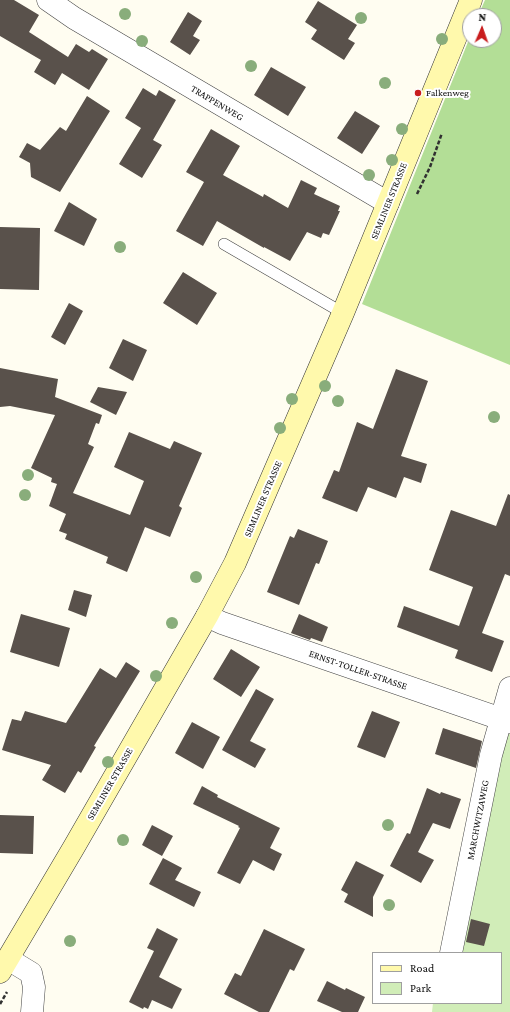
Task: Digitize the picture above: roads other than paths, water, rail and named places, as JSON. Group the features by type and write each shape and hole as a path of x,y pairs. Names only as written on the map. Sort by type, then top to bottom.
{"street":[{"name":"TRAPPENWEG","path":"48,0 74,18 388,204"},
{"name":"SEMLINER STRASSE","path":"4,965 207,616 235,563 343,313 472,0"},
{"name":"ERNST-TOLLER-STRASSE","path":"207,616 222,623 505,720"},
{"name":"MARCHWITZAWEG","path":"451,952 491,755 505,720 510,688"},
{"path":"4,965 31,973 34,987 32,1012"}],"lane":[{"path":"224,244 343,313"}],"place":[{"name":"Falkenweg","path":"418,93"}]}
